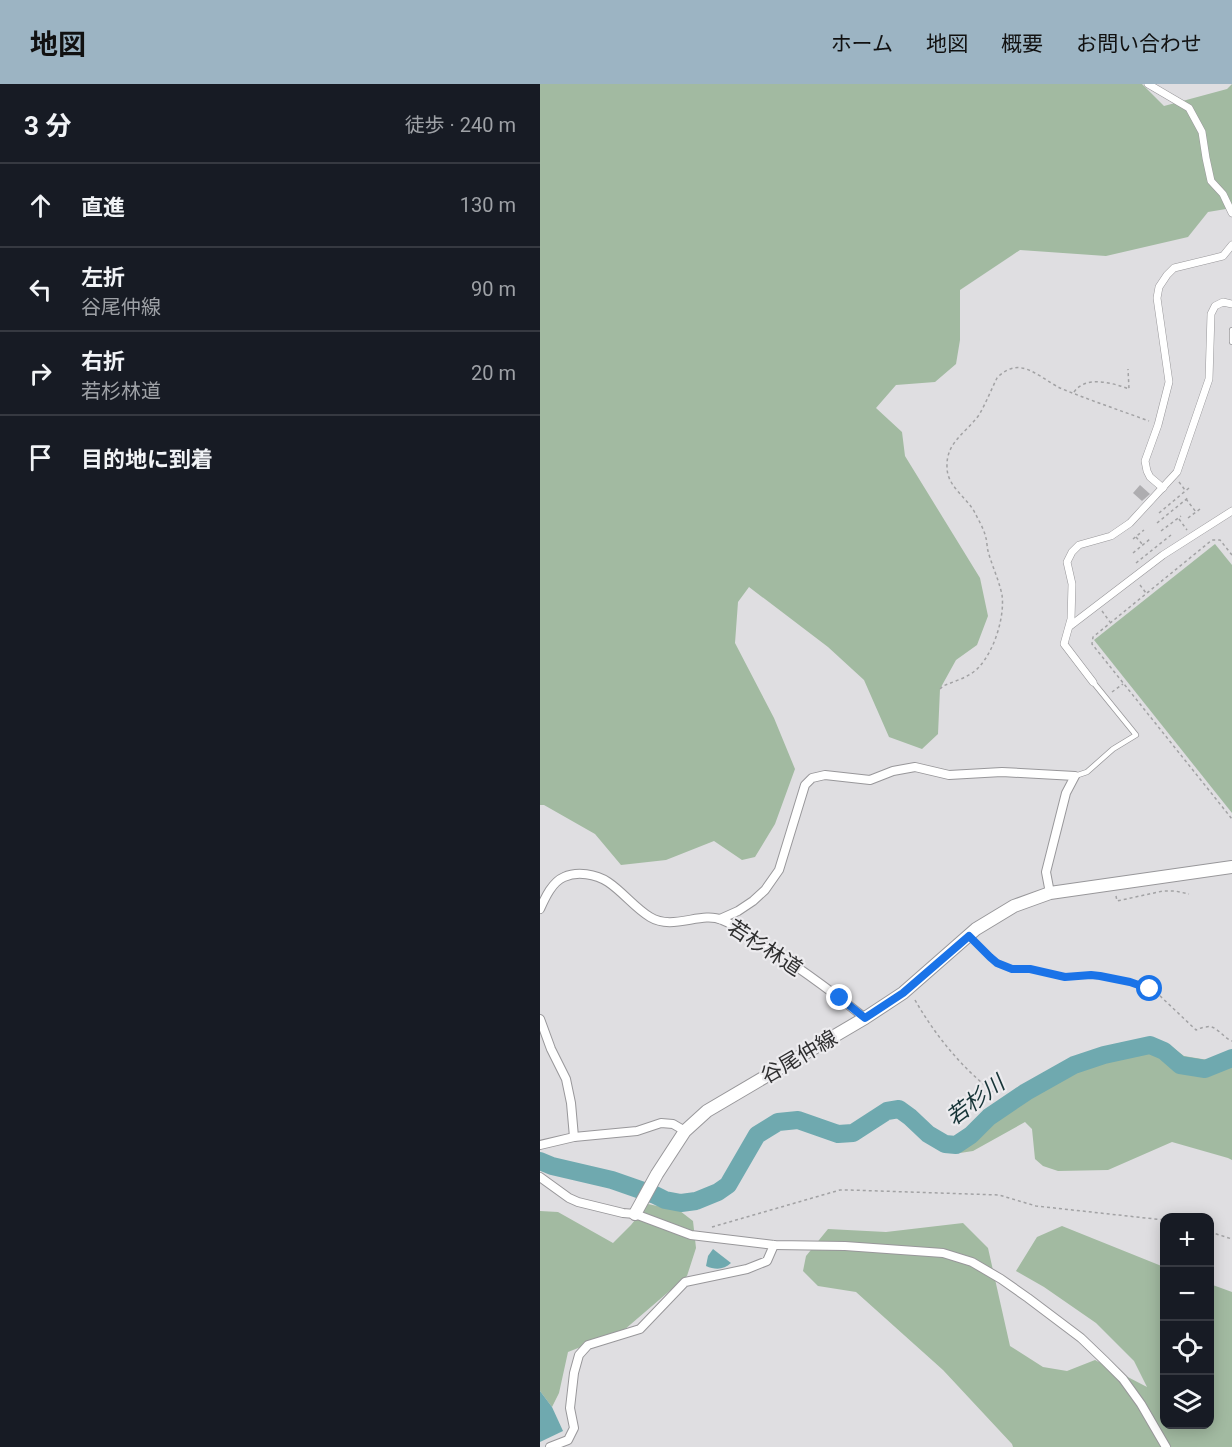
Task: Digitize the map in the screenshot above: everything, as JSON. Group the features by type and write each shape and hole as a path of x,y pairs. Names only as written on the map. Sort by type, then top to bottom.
{"main road":[{"name":"谷尾仲線","path":"637,1209 685,1131 707,1111 865,1018 909,988 976,929 1014,906 1050,893 1232,867"}],"street":[{"path":"1148,84 1189,108 1202,132 1211,181 1223,194 1232,213"},
{"path":"1163,488 1150,477 1145,461 1158,425 1169,382 1157,298 1159,287 1174,268 1223,256 1232,245"},
{"path":"1093,682 1064,644 1071,619 1072,584 1067,562 1079,545 1111,536 1126,526 1177,472 1209,379 1211,314 1215,306 1223,302 1232,304"},
{"path":"1068,627 1163,555 1232,511"},
{"path":"720,919 753,901 765,890 780,870 805,785 812,778 825,775 870,780 892,771 915,767 949,775 1002,772 1075,776 1066,793 1046,872 1050,893"},
{"name":"若杉林道","path":"540,909 550,890 564,877 591,874 607,882 651,918 673,922 704,918 720,919 767,947 865,1018"},
{"path":"540,1019 551,1049 566,1079 574,1137"},
{"path":"540,1145 574,1137 637,1131 661,1123 673,1124 685,1131"},
{"path":"540,1177 578,1202 623,1213 637,1209 666,1227 696,1236 774,1245 845,1246 943,1252 972,1262 1028,1298 1081,1338 1106,1361 1123,1379 1141,1404 1166,1447"},
{"path":"550,1447 568,1440 574,1428 570,1408 574,1373 579,1355 588,1345 640,1329 685,1282 747,1269 767,1260 774,1245"}],"lane":[{"path":"1232,330 1232,342"},
{"path":"1075,776 1087,772 1113,749 1136,735 1093,682"}],"path":[{"path":"940,689 979,667 997,636 1003,606 987,539 972,507 954,487 947,474 946,466 949,450 978,416 997,378 1016,367 1024,368 1074,393 1158,425"},
{"path":"1074,393 1076,388 1096,382 1115,384 1129,389 1128,369"},
{"path":"1159,513 1189,488"},
{"path":"1156,523 1189,496"},
{"path":"1186,499 1196,512"},
{"path":"1172,502 1176,507"},
{"path":"1188,518 1200,509"},
{"path":"1161,531 1180,517 1188,531"},
{"path":"1137,528 1140,533"},
{"path":"1143,545 1134,538 1144,530"},
{"path":"1136,563 1172,535"},
{"path":"1133,553 1150,539"},
{"path":"1232,555 1220,540 1212,540 1093,637 1092,644 1232,819"},
{"path":"1134,577 1147,593"},
{"path":"1097,604 1111,622"},
{"path":"1106,698 1123,683"},
{"path":"1115,883 1116,901 1163,891 1189,894"},
{"path":"969,936 997,963 1012,969 1030,969 1065,977 1100,976 1140,985 1158,994 1196,1030 1214,1027 1226,1039 1232,1041"},
{"path":"909,988 927,1020 950,1051 993,1092"},
{"path":"696,1236 705,1229 840,1190 999,1196 1036,1206 1160,1220"},
{"path":"1214,1234 1232,1239"}],"green space":[{"path":"540,84 1142,84 1164,106 1227,89 1232,84 1232,208 1208,212 1188,237 1106,256 1020,250 960,290 960,340 956,364 935,382 896,385 876,408 902,432 905,456 980,578 988,616 977,645 956,660 940,689 938,734 922,749 889,737 864,680 828,647 749,587 738,602 735,643 774,718 795,769 775,824 755,857 742,860 714,841 666,860 621,865 595,834 544,805 540,805"},
{"path":"1215,544 1232,565 1232,813 1094,640"},
{"path":"1168,1044 1184,1056 1232,1066 1232,1160 1172,1142 1108,1170 1058,1171 1043,1166 1035,1159 1032,1129 1025,1122 973,1151 960,1153 976,1119 1070,1061"},
{"path":"648,1204 680,1211 693,1221 696,1248 687,1276 624,1330 568,1352 559,1393 552,1407 540,1391 540,1211 558,1212 613,1243"},
{"path":"963,1223 988,1248 1010,1346 1043,1367 1067,1371 1095,1360 1147,1387 1134,1361 1096,1323 1044,1287 1016,1271 1037,1237 1062,1226 1160,1265 1160,1429 1214,1429 1214,1285 1232,1292 1232,1447 1013,1447 943,1370 856,1292 818,1286 803,1271 806,1256 828,1229 886,1232"}],"water":[{"path":"713,1249 731,1263 719,1269 706,1266 708,1256"},
{"path":"540,1391 552,1407 563,1431 540,1442"}],"building":[{"path":"1140,485 1150,494 1142,501 1133,493"}],"waterway":[{"name":"若杉川","path":"540,1161 612,1180 665,1200 681,1203 696,1201 728,1185 757,1135 778,1122 798,1120 838,1134 853,1133 887,1111 899,1109 928,1134 945,1144 956,1145 971,1135 989,1117 1026,1092 1074,1065 1104,1055 1150,1045 1164,1051 1180,1065 1205,1069 1232,1058"}],"route":[{"path":"840,998 865,1018 903,993 969,936 997,963 1012,969 1030,969 1065,977 1100,976 1150,989"}]}
